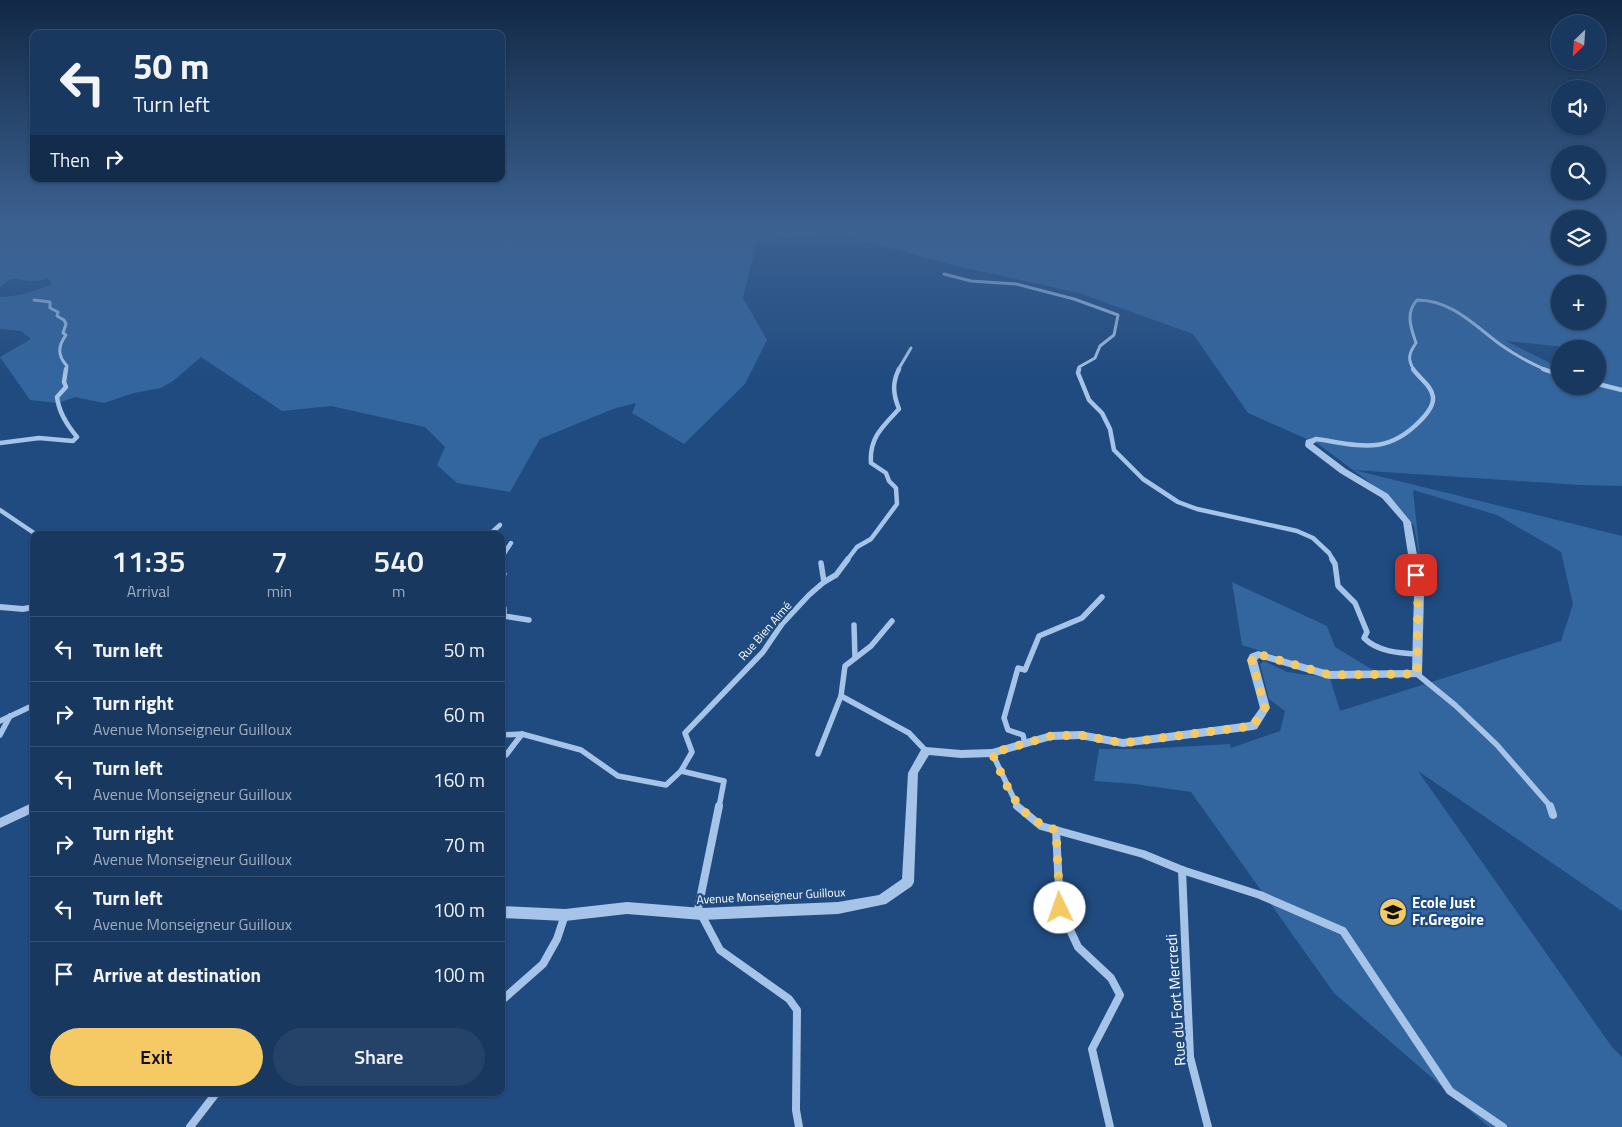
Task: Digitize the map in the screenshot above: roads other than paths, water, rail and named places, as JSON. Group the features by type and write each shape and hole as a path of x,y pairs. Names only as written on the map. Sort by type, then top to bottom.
{"street":[{"path":"950,276 971,281 1016,284 1074,299 1118,315 1114,335 1100,346 1095,358 1080,367 1078,372 1089,400 1102,412 1110,430 1114,450 1119,456 1150,485 1178,502 1228,517 1297,530 1313,538 1324,547 1332,558 1335,564 1338,586 1354,604 1367,632 1364,638 1384,649 1418,654"},
{"path":"0,444 39,438 73,441 77,437 58,411 57,406 57,397 66,387 64,382 67,366 61,360 59,350 60,343 66,335 63,332 66,324 64,320 57,316 58,312 50,308 50,302 34,300"},
{"path":"1417,674 1418,593 1407,522 1385,496 1343,471 1309,446 1308,442 1316,439 1376,447 1392,443 1408,433 1425,415 1431,407 1433,398 1431,391 1414,372 1410,354 1412,346 1416,343 1408,314 1412,305 1417,300 1428,300 1444,305 1469,320 1510,351 1551,371"},
{"name":"Rue Bien Aimé","path":"681,771 692,752 685,733 763,652 782,624 824,582 836,575 857,547 871,539 897,504 896,488 889,481 886,473 871,463 869,451 871,442 899,409 893,395 892,385 911,348"},
{"path":"1606,386 1622,390"},
{"path":"0,510 31,531"},
{"path":"493,531 500,525"},
{"path":"505,552 511,543"},
{"path":"821,564 824,582"},
{"path":"1026,744 1023,735 1008,730 1004,718 1018,668 1025,670 1040,636 1082,618 1102,597"},
{"path":"0,608 30,608"},
{"path":"505,616 529,620"},
{"path":"818,754 841,696 845,666 871,646 892,621"},
{"path":"854,625 855,658"},
{"path":"841,696 909,733 926,751 961,754 992,753 1051,736 1080,735 1123,743 1253,726 1265,708 1252,660 1253,656 1258,654 1330,675 1417,674 1455,705 1497,745 1550,804 1553,815"},
{"path":"0,721 30,707"},
{"path":"0,735 11,716"},
{"path":"505,755 522,734"},
{"path":"505,735 522,734 581,750 618,776 666,785 681,771 724,781 699,914 720,950 789,999 797,1010 796,1110 799,1127"},
{"name":"Avenue Monseigneur Guilloux","path":"505,912 565,914 627,908 699,914 838,908 882,900 908,882 913,773 926,751"},
{"path":"992,753 1018,807 1041,826 1143,854 1182,870 1260,895 1343,931 1450,1091 1503,1127"},
{"path":"0,823 30,809"},
{"path":"1056,830 1060,908 1078,947 1111,978 1120,995 1092,1049 1110,1127"},
{"name":"Rue du Fort Mercredi","path":"1182,870 1190,1057 1208,1127"},
{"path":"505,997 543,964 557,939 565,914"},
{"path":"190,1127 214,1096"}],"place":[{"name":"Ecole Just Fr.Gregoire","path":"1393,912"}]}
